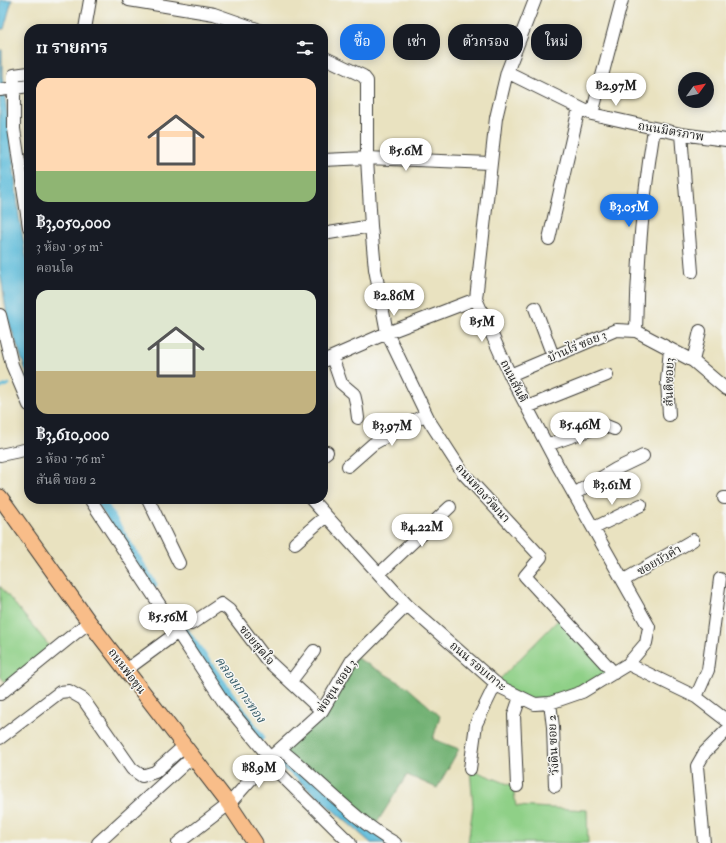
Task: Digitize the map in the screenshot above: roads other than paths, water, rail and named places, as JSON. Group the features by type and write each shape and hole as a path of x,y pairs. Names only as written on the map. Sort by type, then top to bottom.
{"main road":[{"name":"ถนนพ่อขุน","path":"0,498 89,622 229,804 255,843"}],"street":[{"path":"86,24 90,0"},
{"path":"129,0 214,14 243,24"},
{"name":"ถนนสันติ","path":"535,0 507,72 496,118 476,299 510,375 574,494 624,580 649,627 646,643 628,664"},
{"path":"592,114 622,0"},
{"name":"ถนนทองวัฒนา","path":"328,59 363,76 367,81 367,158 371,226 375,269 387,333 426,414 463,473 541,557 525,576 614,673"},
{"name":"ถนนมิตรภาพ","path":"507,72 592,114 681,134 726,140"},
{"path":"24,74 14,75 8,89 24,194"},
{"path":"8,89 24,87"},
{"path":"549,239 579,108"},
{"path":"636,331 638,251 654,128"},
{"path":"681,134 692,272"},
{"path":"328,160 367,158 490,163"},
{"path":"328,233 371,226"},
{"path":"328,359 387,333 476,299"},
{"path":"535,308 552,356"},
{"path":"0,315 12,365 24,393"},
{"name":"บ้านไร่ ซอย 3","path":"510,375 616,330 636,331 693,362 726,389"},
{"path":"693,362 700,331"},
{"name":"สันติซอย3","path":"669,415 667,381 670,349"},
{"path":"328,361 341,383 354,394 358,418"},
{"path":"527,406 607,375"},
{"path":"348,466 373,444 426,414"},
{"path":"547,445 604,425 614,429"},
{"path":"0,455 24,451"},
{"path":"574,494 616,468 643,456"},
{"path":"93,504 223,701 269,760 350,843"},
{"path":"150,504 179,563"},
{"name":"ถนน รอบเกาะ","path":"315,504 407,605 496,683 520,697 534,704 550,703 582,692 628,664"},
{"path":"594,528 642,505"},
{"path":"379,574 450,507"},
{"path":"295,543 326,516"},
{"name":"ซอยบัวคำ","path":"624,580 694,540"},
{"path":"696,697 708,670 720,579"},
{"name":"ซอยสุดใจ","path":"191,624 221,604 229,610 266,659 322,711"},
{"name":"พ่อขุน ซอย 3","path":"269,760 322,711 352,660 407,605"},
{"path":"2,689 89,622"},
{"path":"126,670 178,632"},
{"path":"290,681 314,651"},
{"path":"628,664 696,697 726,720"},
{"path":"470,769 476,724 496,683"},
{"path":"0,738 60,692 69,691 83,699 132,769 142,776 155,772 188,752"},
{"path":"517,786 514,715 520,697"},
{"name":"วังดิน ซอย 2","path":"550,703 554,726 555,786"},
{"path":"704,843 697,766 705,752 726,731"},
{"path":"280,749 302,766 378,833 396,843"},
{"path":"98,843 188,752"},
{"path":"178,843 229,804 269,760"}],"water":[{"path":"0,0 12,0 4,29 0,29"},
{"path":"0,50 2,50 2,76 19,216 24,244 24,365 7,316 0,270"},
{"path":"312,778 389,843 371,843 298,780"}],"waterway":[{"path":"0,388 9,384"},
{"name":"คลองเกาะทอง","path":"103,504 153,585"},
{"name":"คลองเกาะทอง","path":"180,625 260,737"},
{"name":"คลองเกาะทอง","path":"286,766 305,779"}]}
